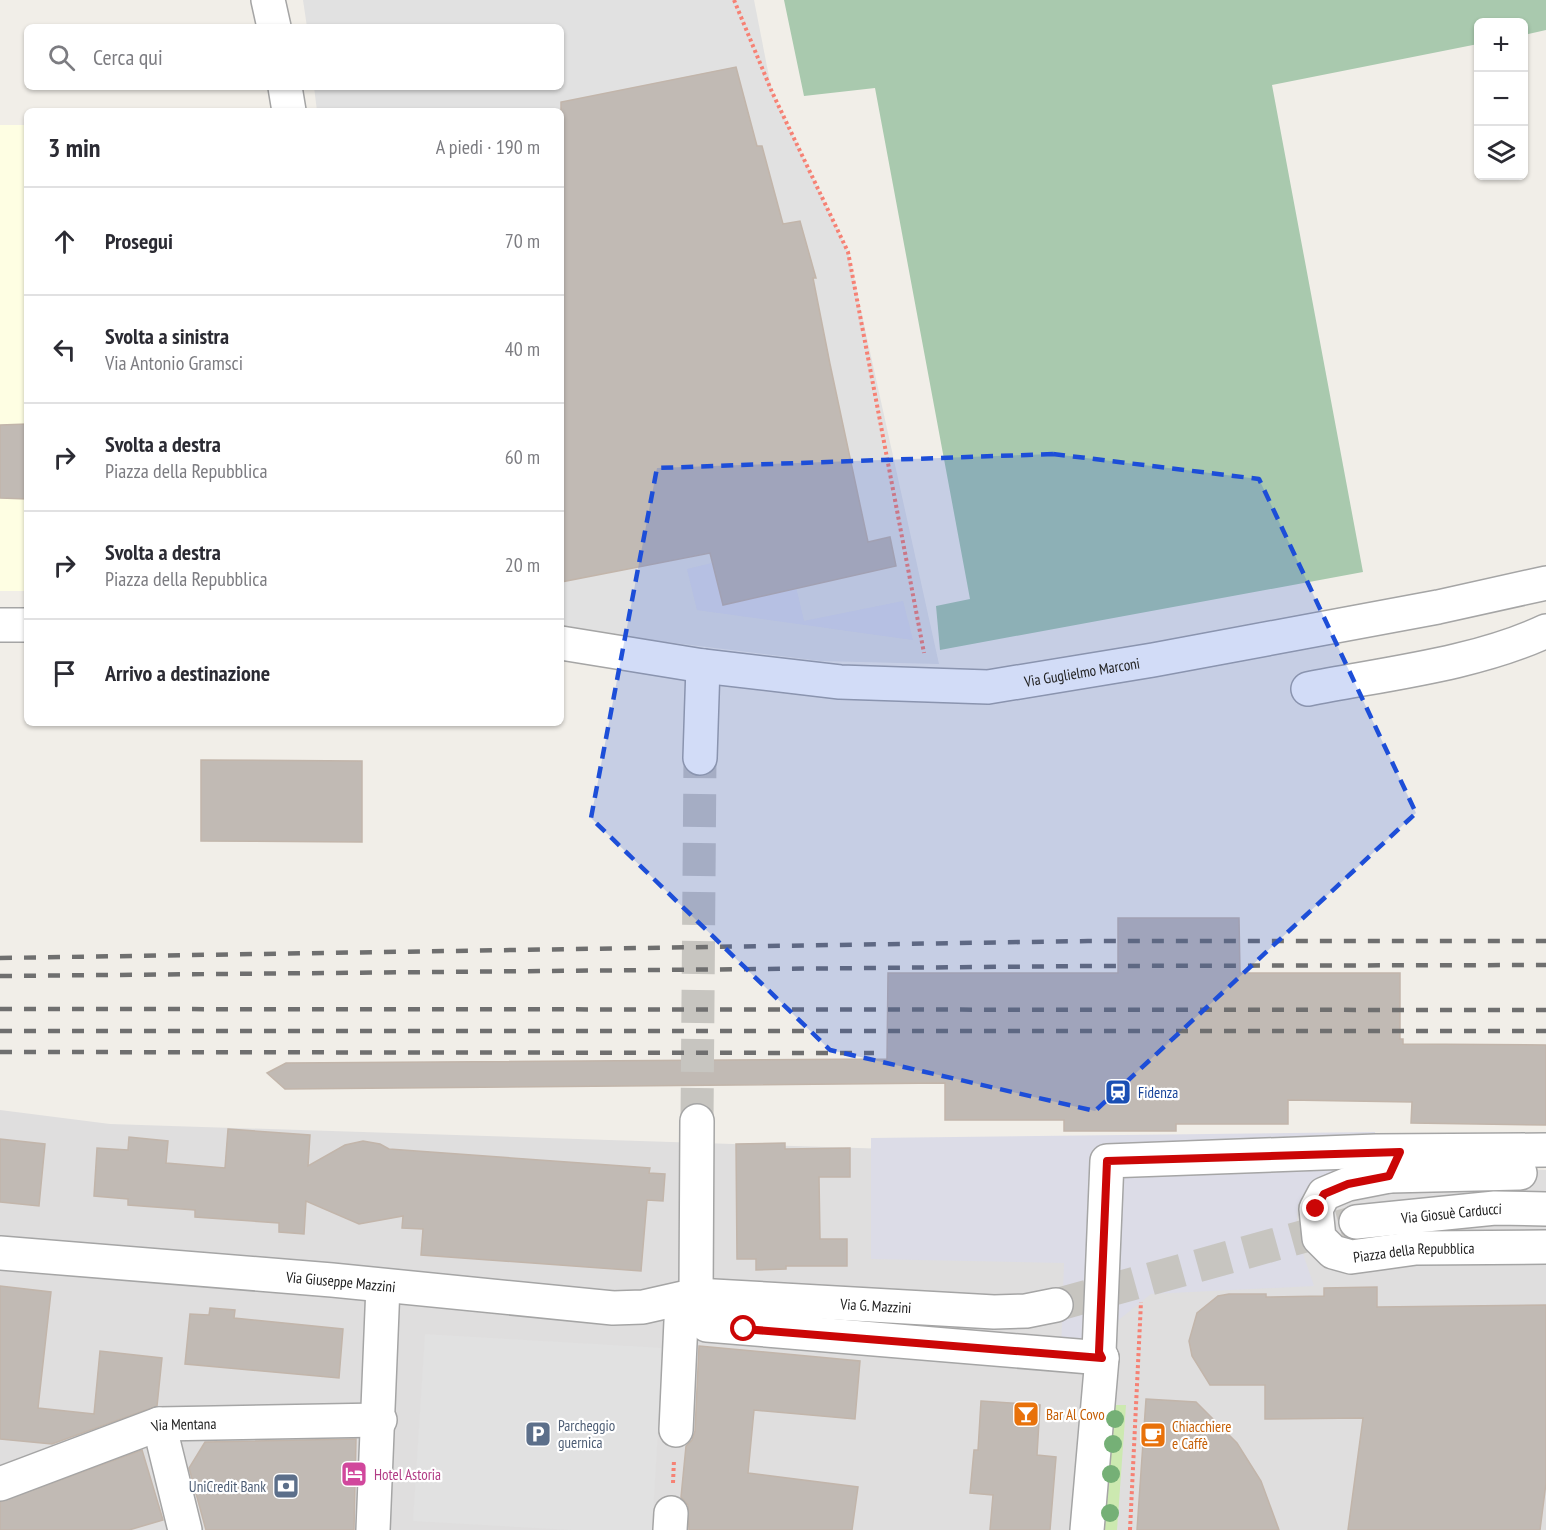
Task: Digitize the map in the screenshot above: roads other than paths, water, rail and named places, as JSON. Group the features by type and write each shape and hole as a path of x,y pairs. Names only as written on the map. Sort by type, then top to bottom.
{"street":[{"path":"268,0 273,24"},
{"path":"286,90 288,108"},
{"name":"Via Guglielmo Marconi","path":"564,644 703,666 840,682 930,687 988,687 1153,660 1438,608 1546,583"},
{"path":"0,625 24,625"},
{"path":"1308,689 1485,654 1516,645 1546,631"},
{"path":"700,758 703,666"},
{"path":"676,1430 689,1297 697,1121"},
{"name":"Piazza della Repubblica","path":"1102,1358 1099,1352 1107,1161 1389,1160 1546,1150"},
{"path":"1389,1160 1546,1172"},
{"name":"Piazza della Repubblica","path":"1389,1160 1348,1184 1324,1194 1316,1209 1319,1238 1333,1252 1351,1257 1416,1248 1546,1247"},
{"name":"Via Giosuè Carducci","path":"1356,1222 1495,1208 1546,1209"},
{"name":"Via Giuseppe Mazzini","path":"0,1253 614,1308 643,1307 689,1297"},
{"path":"373,1530 380,1420 383,1286"},
{"path":"689,1297 707,1325 1102,1358 1087,1530"},
{"name":"Via G. Mazzini","path":"689,1297 994,1312 1026,1311 1056,1305"},
{"name":"Via Mentana","path":"0,1484 159,1424 380,1420"},
{"path":"159,1424 185,1530"}],"tunnel":[{"path":"697,1121 700,758"},
{"path":"1056,1305 1356,1222"}],"railway":[{"path":"0,958 1088,941 1546,941"},
{"path":"0,976 1088,966 1546,965"},
{"path":"0,1009 1546,1010"},
{"path":"0,1031 1546,1031"},
{"path":"0,1052 874,1053"}],"place":[{"name":"Fidenza","path":"1118,1092"},
{"name":"Bar Al Covo","path":"1026,1414"},
{"name":"Parcheggio guernica","path":"538,1434"},
{"name":"Chiacchiere e Caffè","path":"1153,1435"},
{"name":"Hotel Astoria","path":"354,1474"},
{"name":"UniCredit Bank","path":"286,1486"}]}
